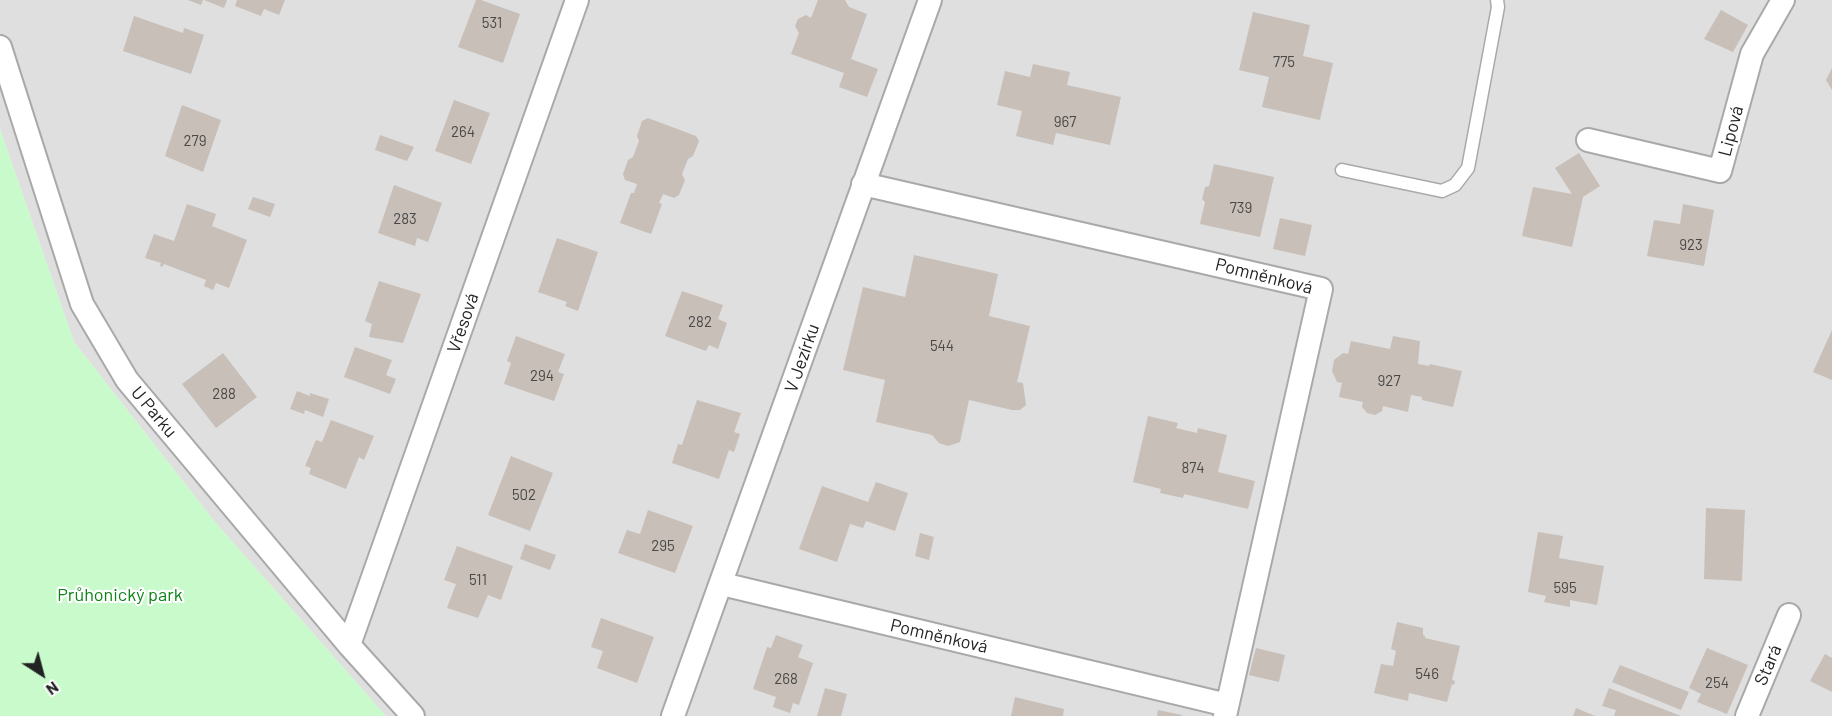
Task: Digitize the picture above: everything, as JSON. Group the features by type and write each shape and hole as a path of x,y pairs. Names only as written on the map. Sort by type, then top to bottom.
{"street":[{"name":"Vřesová","path":"349,645 577,0"},
{"name":"V Jezírku","path":"673,716 722,585 930,0"},
{"name":"Lipová","path":"1588,140 1720,171 1752,54 1783,0"},
{"name":"U Parku","path":"0,47 82,304 127,380 349,645 414,716"},
{"name":"Pomněnková","path":"722,585 1226,710 1321,289 863,184"},
{"name":"Stará","path":"1747,716 1789,615"}],"lane":[{"path":"1342,170 1442,191 1455,185 1468,168 1498,7 1497,0"}],"shaded area":[{"path":"0,0 1832,0 1832,716 386,716 215,522 74,342 0,129"}],"green space":[{"name":"Průhonický park","path":"0,129 74,342 215,522 386,716 0,716"}],"building":[{"path":"188,0 203,0 201,5"},
{"path":"204,0 227,0 224,8"},
{"path":"237,0 285,0 279,15 264,9 261,16 235,6"},
{"path":"476,0 520,14 503,63 458,47"},
{"path":"818,0 845,0 849,7 867,14 851,59 878,69 867,97 839,87 844,73 791,54 799,33 795,26 798,19 806,15 811,18"},
{"path":"1721,10 1748,25 1733,52 1704,39"},
{"path":"1253,12 1310,25 1303,56 1333,63 1320,120 1262,107 1269,77 1239,70"},
{"path":"134,16 183,33 184,28 204,35 191,74 123,51"},
{"path":"1033,64 1070,72 1067,85 1121,97 1110,145 1056,133 1053,145 1016,136 1022,111 997,105 1005,71 1030,77"},
{"path":"1832,68 1832,90 1826,80"},
{"path":"454,100 490,113 471,164 435,151"},
{"path":"182,105 221,120 203,172 165,156"},
{"path":"648,118 696,136 699,141 682,174 685,180 679,195 674,198 663,194 659,203 662,204 651,234 620,223 631,193 634,193 637,184 625,180 623,174 639,141 637,136 642,121"},
{"path":"380,135 414,147 407,161 375,150"},
{"path":"1579,153 1600,186 1583,197 1572,247 1522,236 1533,187 1572,194 1555,168"},
{"path":"1214,164 1274,177 1260,237 1200,224 1205,202 1202,199 1205,187 1209,186"},
{"path":"394,185 442,203 428,242 417,238 415,246 378,233"},
{"path":"253,197 275,204 270,217 248,209"},
{"path":"187,204 216,214 212,226 247,240 229,288 216,283 213,290 204,286 206,280 164,264 162,267 161,263 145,258 154,234 174,241"},
{"path":"1683,204 1714,210 1704,266 1647,256 1654,220 1680,224"},
{"path":"1280,218 1312,225 1305,256 1273,249"},
{"path":"557,238 598,252 578,311 565,306 567,302 538,292"},
{"path":"914,255 998,274 989,316 1030,326 1017,382 1023,383 1026,405 1020,410 1012,410 969,400 960,442 948,446 939,443 932,435 876,422 885,380 843,370 863,287 905,297"},
{"path":"379,281 421,294 403,343 369,337 372,324 365,321"},
{"path":"682,291 723,305 718,319 727,323 718,349 709,345 706,351 665,336"},
{"path":"1832,330 1832,380 1813,372"},
{"path":"516,336 565,354 558,372 564,374 554,401 504,384 511,363 507,361"},
{"path":"1393,336 1420,341 1418,364 1429,366 1430,364 1462,371 1453,407 1411,395 1408,412 1383,406 1382,411 1375,415 1367,413 1362,407 1363,402 1339,397 1342,383 1337,382 1332,371 1334,360 1343,353 1348,354 1351,341 1390,349"},
{"path":"355,347 392,360 386,375 396,379 390,394 344,377"},
{"path":"223,353 257,397 216,428 182,384"},
{"path":"297,391 329,399 323,417 305,410 304,414 290,409"},
{"path":"697,400 741,413 734,432 740,434 734,452 729,450 719,479 672,463 678,444 682,445"},
{"path":"1148,416 1178,423 1176,428 1197,433 1198,428 1227,435 1218,472 1255,481 1248,509 1184,494 1183,498 1160,493 1161,489 1133,482"},
{"path":"331,420 374,436 364,460 359,457 346,489 309,474 311,468 305,466 316,440 322,442"},
{"path":"511,456 553,473 530,531 488,515"},
{"path":"876,482 908,493 895,531 866,521 863,528 850,524 837,562 799,549 822,486 868,502"},
{"path":"1706,508 1745,510 1742,581 1704,579"},
{"path":"648,510 693,526 675,573 618,553 627,530 640,534"},
{"path":"1538,532 1563,536 1559,558 1604,566 1597,605 1570,600 1570,607 1544,602 1546,596 1528,592"},
{"path":"920,533 934,537 929,560 915,556"},
{"path":"525,544 556,555 550,570 520,559"},
{"path":"457,546 513,566 501,600 488,595 478,618 447,608 456,584 444,580"},
{"path":"601,618 654,637 637,683 597,668 603,651 591,647"},
{"path":"1397,622 1423,628 1425,638 1460,646 1452,680 1455,681 1447,702 1409,693 1408,701 1374,693 1381,664 1393,666 1396,651 1391,649"},
{"path":"776,635 803,645 798,657 813,663 799,705 793,703 790,713 773,707 776,697 753,689 767,647 771,648"},
{"path":"1256,648 1285,655 1279,682 1249,675"},
{"path":"1707,648 1748,665 1727,714 1697,702 1701,694 1689,688"},
{"path":"1825,654 1832,658 1832,692 1810,681"},
{"path":"1620,665 1689,692 1681,710 1612,682"},
{"path":"825,688 847,694 841,716 817,716"},
{"path":"1609,688 1681,716 1614,716 1616,710 1602,706"},
{"path":"1015,697 1064,709 1063,716 1011,716"},
{"path":"1576,708 1595,716 1573,716"},
{"path":"1158,710 1182,715 1182,716 1157,716"}]}
